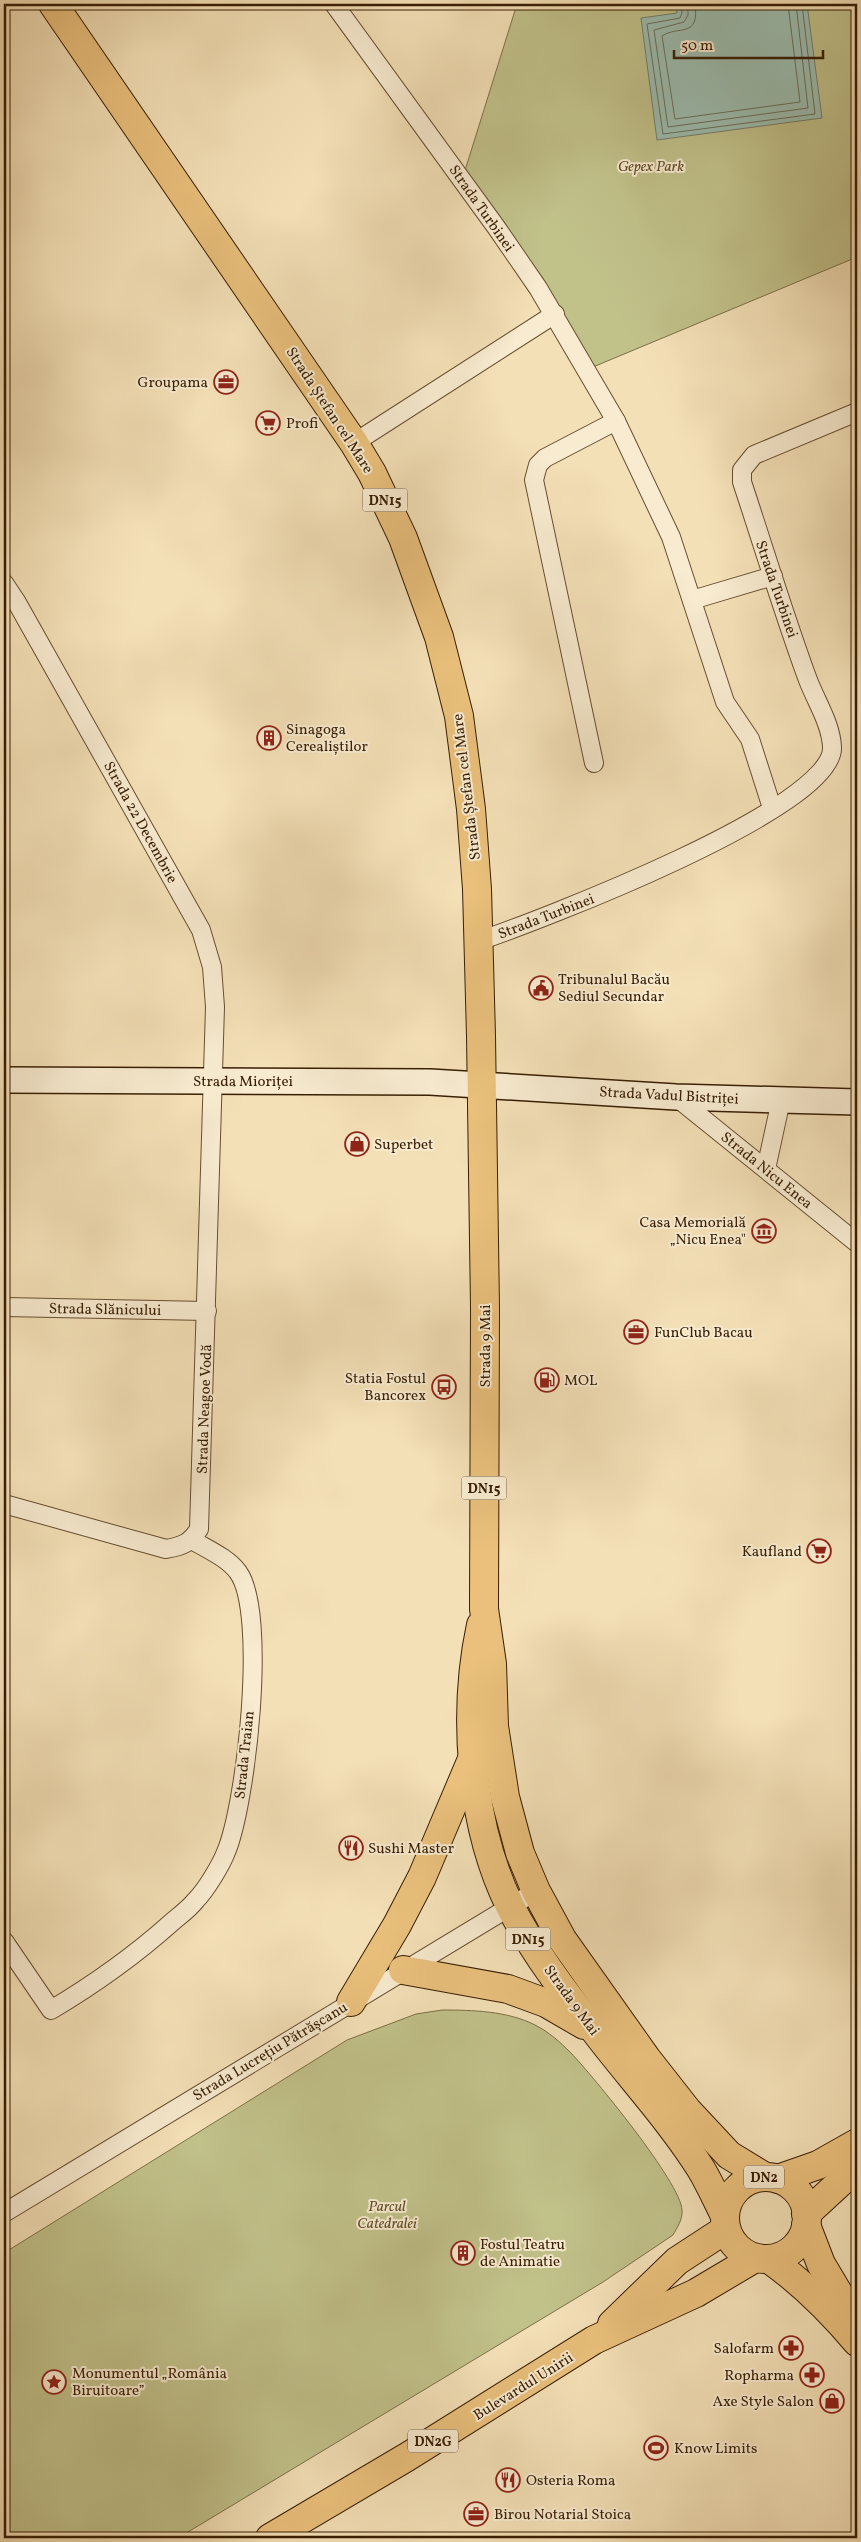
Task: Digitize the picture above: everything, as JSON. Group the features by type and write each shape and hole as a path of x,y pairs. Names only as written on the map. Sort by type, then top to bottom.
{"main road":[{"name":"Strada Ștefan cel Mare","path":"53,4 354,443 388,505 415,569 450,676 461,732 471,809 479,941 482,1083"},
{"name":"Strada Mioriței","path":"4,1080 482,1083"},
{"name":"Strada Vadul Bistriței","path":"482,1083 676,1097 857,1102"},
{"name":"Strada 9 Mai","path":"482,1083 485,1308 484,1609 492,1664 494,1726 505,1797 520,1853 536,1891 568,1947 647,2059 688,2110 729,2154 772,2178"},
{"name":"Strada 9 Mai","path":"484,1609 473,1664 472,1758 480,1814 492,1858 510,1905 535,1950 593,2030 701,2169 725,2222"},
{"path":"351,2002 397,1925 422,1877 472,1758"},
{"path":"403,1970 508,1989 546,2003 593,2030"},
{"name":"DN2","path":"725,2222 727,2204 742,2185 818,2165 857,2143"},
{"path":"762,2258 782,2256 794,2248 802,2237 806,2219 857,2167"},
{"name":"DN2","path":"772,2178 798,2192 821,2264 857,2325"},
{"path":"725,2222 732,2242 742,2251 762,2258 800,2281 830,2310 857,2342"},
{"name":"Bulevardul Unirii","path":"594,2340 677,2261 725,2222"},
{"name":"Bulevardul Unirii","path":"270,2538 416,2452 594,2340 696,2293 762,2258"}],"street":[{"name":"Strada Turbinei","path":"334,4 496,227 554,314 616,421 672,537 725,702 750,739 772,808"},
{"path":"354,443 554,314"},
{"name":"Strada Turbinei","path":"479,941 536,922 679,861 772,808 812,782 824,770 830,759 832,747 827,725 808,680 773,576 742,482 742,470 754,456 857,412"},
{"path":"594,763 534,480 538,465 544,458 616,421"},
{"path":"692,600 773,576"},
{"name":"Strada 22 Decembrie","path":"4,583 16,601 200,930 212,968 215,1007 212,1080"},
{"name":"Strada Neagoe Vodă","path":"192,1540 199,1529 201,1510 212,1080"},
{"name":"Strada Nicu Enea","path":"676,1097 857,1243"},
{"path":"766,1169 781,1100"},
{"name":"Strada Slănicului","path":"4,1307 207,1311"},
{"path":"4,1504 166,1550 183,1546 192,1540"},
{"name":"Strada Traian","path":"4,1941 51,2010 78,1994 150,1942 197,1900 226,1852 242,1795 248,1748 253,1632 250,1606 239,1573 228,1562 192,1540"},
{"name":"Strada Lucrețiu Pătrășcanu","path":"4,2213 536,1891"}],"green space":[{"name":"Gepex Park","path":"517,4 857,4 857,257 581,372 462,180"},
{"name":"Parcul Catedralei","path":"442,2010 502,2014 524,2020 554,2037 567,2049 616,2106 652,2155 678,2196 682,2213 681,2220 673,2235 603,2282 178,2538 4,2538 4,2253 347,2040 416,2014"}],"water":[{"path":"676,4 807,4 822,118 657,140 641,18 677,13"}],"place":[{"name":"Groupama","path":"226,382"},
{"name":"Profi","path":"268,423"},
{"name":"Sinagoga Cerealiștilor","path":"269,738"},
{"name":"Tribunalul Bacău Sediul Secundar","path":"541,988"},
{"name":"Superbet","path":"357,1144"},
{"name":"Casa Memorială „Nicu Enea\"","path":"764,1231"},
{"name":"FunClub Bacau","path":"636,1332"},
{"name":"MOL","path":"547,1380"},
{"name":"Statia Fostul Bancorex","path":"444,1387"},
{"name":"Kaufland","path":"819,1551"},
{"name":"Sushi Master","path":"351,1848"},
{"name":"Fostul Teatru de Animatie","path":"463,2253"},
{"name":"Salofarm","path":"791,2348"},
{"name":"Ropharma","path":"812,2375"},
{"name":"Monumentul „România Biruitoare”","path":"54,2382"},
{"name":"Axe Style Salon","path":"832,2401"},
{"name":"Know Limits","path":"656,2448"},
{"name":"Osteria Roma","path":"508,2480"},
{"name":"Birou Notarial Stoica","path":"476,2514"}]}
